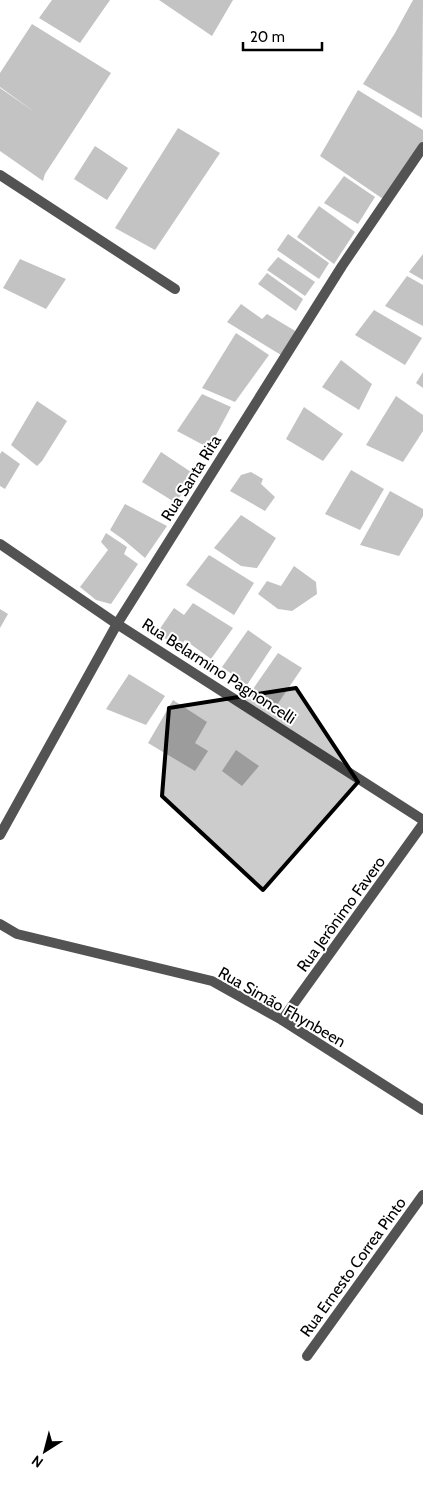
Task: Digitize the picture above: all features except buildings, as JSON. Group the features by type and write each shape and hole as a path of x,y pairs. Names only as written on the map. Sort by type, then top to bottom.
{"street":[{"name":"Rua Santa Rita","path":"0,834 117,624 342,266 423,147"},
{"path":"0,175 175,289"},
{"name":"Rua Belarmino Pagnoncelli","path":"0,544 117,624 423,820"},
{"name":"Rua Jerônimo Favero","path":"282,1020 423,824"},
{"name":"Rua Simão Fhynbeen","path":"0,924 17,934 212,981 282,1020 423,1110"},
{"name":"Rua Ernesto Correa Pinto","path":"307,1356 423,1195"}],"highlighted area":[{"path":"296,688 358,782 263,890 162,796 169,708"}]}
